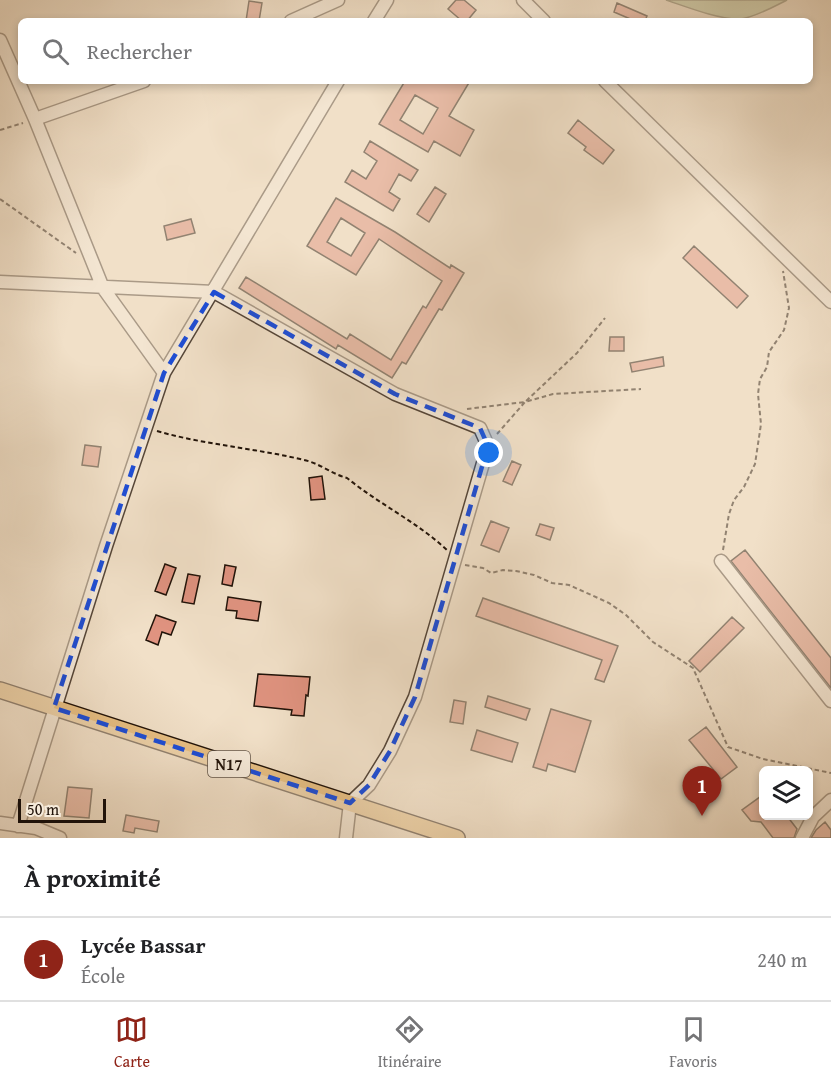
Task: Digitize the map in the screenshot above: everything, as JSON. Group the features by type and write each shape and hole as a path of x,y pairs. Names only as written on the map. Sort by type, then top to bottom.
{"main road":[{"name":"N17","path":"0,690 457,838"}],"street":[{"path":"298,18 338,0"},
{"path":"376,18 387,0"},
{"path":"523,0 541,18"},
{"path":"0,40 18,81"},
{"path":"19,84 103,288 164,373"},
{"path":"35,119 135,84"},
{"path":"18,826 54,708 164,373 336,84"},
{"path":"608,84 830,301"},
{"path":"0,282 214,292 395,394 480,428 488,446 415,697 390,751 369,785 350,803 346,838"},
{"path":"721,561 831,701"},
{"path":"802,838 813,817 831,800"},
{"path":"0,823 36,828 60,838"}],"path":[{"path":"0,130 35,119"},
{"path":"0,199 94,266"},
{"path":"721,561 729,514 734,500 744,487 755,464 761,423 758,394 760,379 767,367 769,352 784,330 789,308 780,253"},
{"path":"488,446 525,402 577,353 605,318"},
{"path":"441,412 525,402 553,394 641,389"},
{"path":"145,428 198,441 308,461 347,478 423,530 465,565 483,568 491,573 503,570 534,575 552,583 569,585 609,603 626,615 653,642 693,668 728,747 763,759 831,773"}],"highlighted area":[{"path":"214,292 395,394 480,428 488,446 415,697 390,751 369,785 350,803 54,708 164,373"}],"green space":[{"path":"666,0 787,0 757,15 744,18 726,18"}],"building":[{"path":"456,0 464,0 476,10 469,18 458,18 448,9"},
{"path":"249,1 262,3 260,18 246,18"},
{"path":"617,3 647,16 646,18 628,18 614,12"},
{"path":"403,84 468,84 449,116 474,130 460,156 434,141 428,152 379,124","holes":["415,95 438,108 423,134 400,120"]},
{"path":"578,120 614,150 603,164 584,150 586,147 568,133"},
{"path":"370,141 418,170 411,181 399,174 389,192 400,199 393,211 345,182 352,170 366,179 377,161 364,152"},
{"path":"435,187 446,194 429,222 417,214"},
{"path":"336,198 395,232 450,268 451,265 464,273 406,364 402,362 392,378 338,345 336,349 239,288 246,277 347,339 350,334 391,360 423,306 426,308 442,281 379,239 356,275 307,246","holes":["341,218 365,233 351,256 327,242"]},
{"path":"191,219 195,233 167,240 164,226"},
{"path":"694,246 748,296 737,308 683,258"},
{"path":"610,337 624,337 624,351 609,351"},
{"path":"663,357 664,366 632,372 630,363"},
{"path":"85,445 101,447 98,467 82,465"},
{"path":"512,461 521,465 512,485 503,481"},
{"path":"322,476 325,499 311,500 309,478"},
{"path":"491,521 509,528 499,552 481,545"},
{"path":"540,524 554,528 550,540 536,535"},
{"path":"745,550 831,658 831,688 731,561"},
{"path":"165,564 176,568 166,595 155,591"},
{"path":"225,565 236,567 232,586 222,584"},
{"path":"188,574 200,576 194,604 182,602"},
{"path":"228,597 261,602 258,621 236,618 237,611 226,610"},
{"path":"483,598 618,646 604,682 595,679 602,660 476,616"},
{"path":"156,615 176,622 171,635 162,632 158,645 146,640"},
{"path":"732,617 744,628 700,672 689,661"},
{"path":"258,674 310,677 304,716 291,715 292,710 254,706"},
{"path":"488,696 530,709 526,720 485,707"},
{"path":"454,700 466,702 463,724 450,722"},
{"path":"551,709 591,721 575,772 548,764 546,771 533,767"},
{"path":"706,727 737,767 721,779 689,740"},
{"path":"477,730 518,743 512,762 471,750"},
{"path":"68,787 92,789 89,818 64,816"},
{"path":"759,798 759,820 790,820 797,829 794,838 773,838 761,822 751,821 742,810"},
{"path":"126,815 159,821 157,832 135,828 134,833 123,831"},
{"path":"825,822 831,830 831,838 811,838 816,830"}],"place":[{"name":"Lycée Bassar","path":"702,816"}]}
